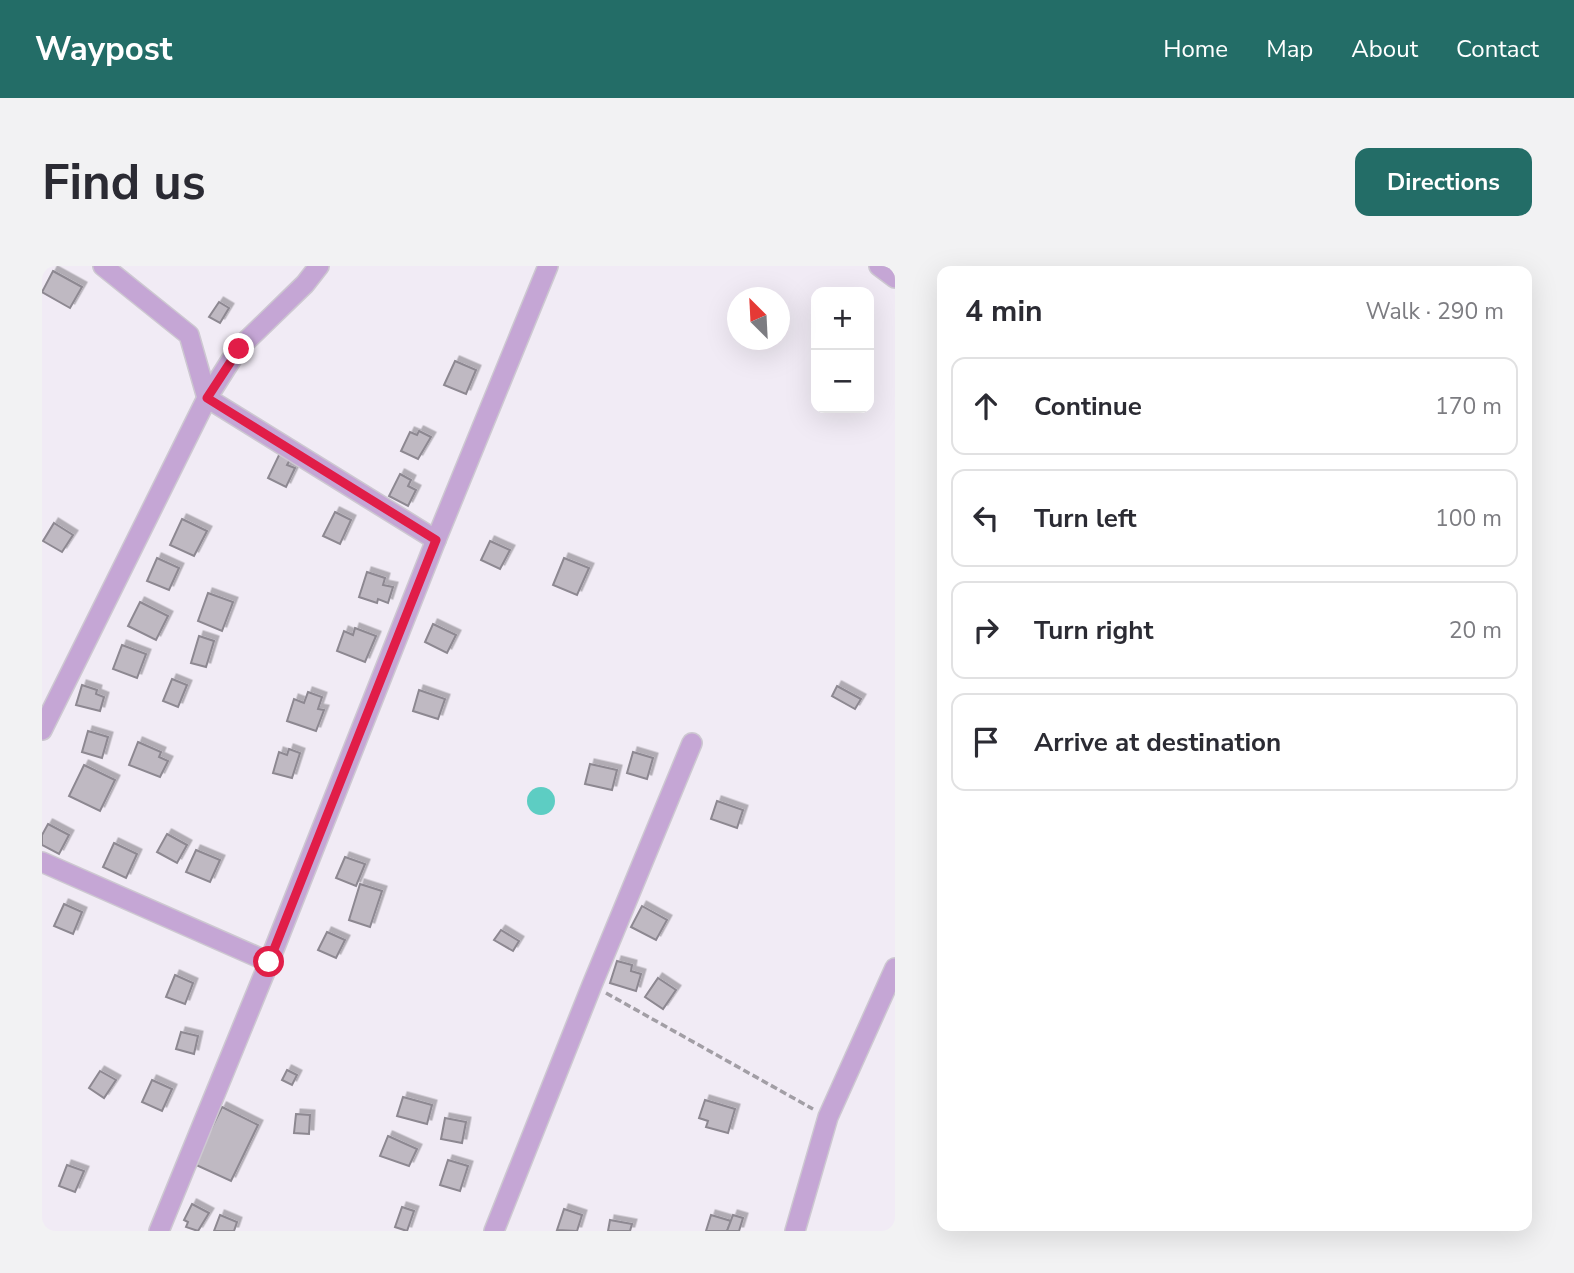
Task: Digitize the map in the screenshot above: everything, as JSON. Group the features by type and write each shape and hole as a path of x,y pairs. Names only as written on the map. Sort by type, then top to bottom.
{"street":[{"path":"103,266 189,335 207,398 436,540"},
{"path":"42,730 207,398 239,349 305,285 319,266"},
{"path":"159,1231 548,266"},
{"path":"879,266 895,278"},
{"path":"494,1231 692,743"},
{"path":"42,862 269,962"},
{"path":"795,1231 828,1117 895,968"}],"path":[{"path":"592,985 828,1117"}],"shaded area":[{"path":"541,787 551,791 555,801 551,811 541,815 531,811 527,801 531,791"}],"building":[{"path":"53,271 82,287 70,308 42,292"},
{"path":"219,302 229,308 220,323 209,317"},
{"path":"455,361 476,370 466,394 444,385"},
{"path":"419,431 431,437 418,459 401,451 410,432 417,435"},
{"path":"280,453 291,458 287,465 295,468 286,487 268,478"},
{"path":"400,474 411,480 408,486 416,490 408,506 389,496"},
{"path":"335,512 351,520 340,544 323,536"},
{"path":"182,519 207,531 194,556 170,545"},
{"path":"54,523 73,535 62,552 43,541"},
{"path":"490,541 510,550 500,569 481,560"},
{"path":"157,558 179,568 169,590 147,581"},
{"path":"564,558 589,568 577,595 553,585"},
{"path":"367,572 385,578 383,585 393,587 388,603 378,599 377,603 359,597"},
{"path":"208,593 233,602 222,631 198,621"},
{"path":"140,602 168,616 156,640 128,626"},
{"path":"433,624 456,635 447,653 425,642"},
{"path":"355,628 376,636 365,662 337,651 344,631 353,635"},
{"path":"199,636 214,641 206,667 191,663"},
{"path":"122,645 146,654 137,678 113,669"},
{"path":"172,679 187,685 178,707 163,701"},
{"path":"82,685 97,690 96,694 104,697 100,711 76,705"},
{"path":"837,686 861,699 855,709 832,696"},
{"path":"419,690 445,699 438,719 413,711"},
{"path":"308,692 322,697 318,709 324,710 316,731 287,721 294,699 304,703"},
{"path":"88,731 108,737 102,758 82,752"},
{"path":"138,742 161,752 159,757 168,761 160,777 129,765"},
{"path":"289,749 300,753 292,778 273,773 279,752 287,755"},
{"path":"633,752 653,758 647,779 627,773"},
{"path":"590,764 617,770 612,790 585,784"},
{"path":"84,765 115,780 100,811 69,796"},
{"path":"717,801 743,810 737,828 711,819"},
{"path":"48,824 69,835 59,854 42,845 42,835"},
{"path":"167,834 187,845 177,863 157,852"},
{"path":"114,843 137,854 126,878 103,867"},
{"path":"196,850 220,860 210,882 186,872"},
{"path":"345,857 365,864 356,886 336,878"},
{"path":"360,884 382,891 370,927 349,920"},
{"path":"64,904 82,912 73,934 54,926"},
{"path":"642,906 667,920 656,940 631,927"},
{"path":"501,930 519,941 513,951 494,940"},
{"path":"327,932 345,940 336,958 318,950"},
{"path":"617,961 632,965 631,971 641,974 636,991 610,983"},
{"path":"175,975 193,983 185,1004 166,997"},
{"path":"658,978 676,990 663,1009 645,997"},
{"path":"181,1032 198,1036 194,1054 176,1049"},
{"path":"287,1070 297,1075 292,1085 282,1080"},
{"path":"100,1071 116,1080 104,1098 89,1088"},
{"path":"152,1080 172,1089 162,1111 142,1102"},
{"path":"403,1097 432,1105 427,1124 397,1116"},
{"path":"705,1100 735,1109 728,1133 706,1127 708,1121 699,1118"},
{"path":"222,1107 258,1125 231,1181 194,1164"},
{"path":"296,1114 310,1115 309,1134 294,1133"},
{"path":"445,1118 466,1122 462,1143 441,1139"},
{"path":"388,1136 417,1149 409,1166 380,1156"},
{"path":"448,1160 468,1166 460,1191 440,1185"},
{"path":"67,1165 84,1171 75,1192 59,1186"},
{"path":"192,1204 209,1213 198,1231 186,1227 188,1222 184,1220"},
{"path":"402,1207 414,1211 407,1231 395,1227"},
{"path":"564,1209 582,1215 577,1231 557,1230"},
{"path":"220,1215 237,1222 234,1231 214,1231"},
{"path":"711,1215 731,1221 727,1231 706,1231"},
{"path":"733,1215 743,1218 739,1231 727,1231"},
{"path":"610,1220 632,1224 630,1231 608,1231"}],"route":[{"path":"239,349 207,398 436,540 269,962"}]}
